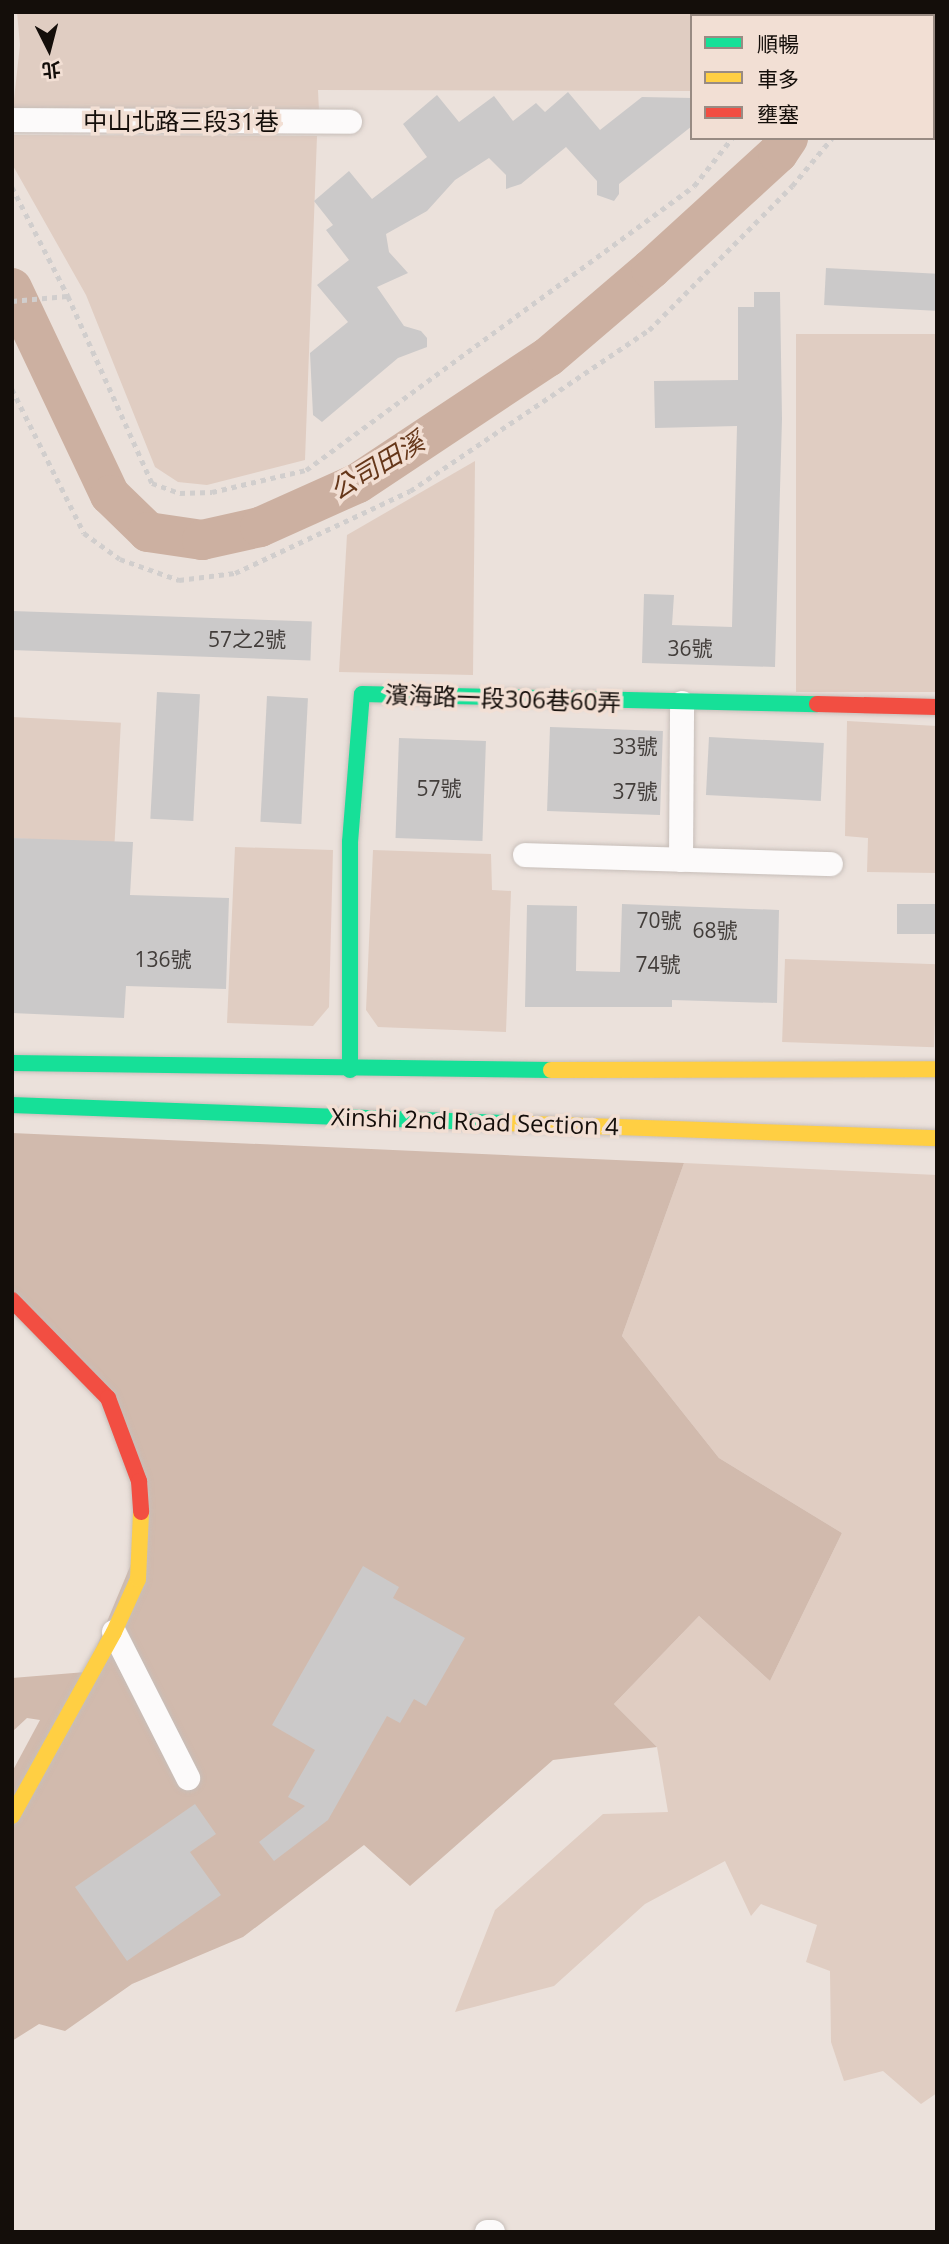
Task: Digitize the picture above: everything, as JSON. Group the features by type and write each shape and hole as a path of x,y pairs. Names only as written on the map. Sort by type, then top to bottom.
{"street":[{"name":"中山北路三段31巷","path":"12,120 349,122"},
{"name":"濱海路一段306巷60弄","path":"350,1070 350,842 362,694 937,707"},
{"path":"681,860 682,703"},
{"path":"525,855 831,864"},
{"name":"Xinshi 2nd Road Section 4","path":"12,1063 350,1070 937,1069"},
{"name":"Xinshi 2nd Road Section 4","path":"12,1105 937,1138"},
{"path":"12,1300 108,1398 129,1446 139,1481 138,1578 114,1632 12,1816"},
{"path":"114,1632 188,1778"},
{"path":"487,2232 493,2232"}],"path":[{"path":"12,187 68,296 152,483 180,493 212,492 306,470 694,186 730,140"},
{"path":"12,388 84,533 120,559 179,580 235,573 410,491 649,330 792,186 830,140"},
{"path":"12,301 68,296"}],"shaded area":[{"path":"17,12 785,12 690,14 690,91 318,90 319,111 13,108 20,45"},
{"path":"12,135 317,136 305,460 207,485 178,482 155,467 86,295 12,164"},
{"path":"796,334 937,334 937,692 796,692"},
{"path":"475,461 473,675 339,672 347,535"},
{"path":"12,717 121,723 115,844 12,838"},
{"path":"847,721 937,726 937,873 867,872 868,838 845,836"},
{"path":"235,847 333,850 329,1007 313,1026 227,1023"},
{"path":"373,850 491,854 492,890 511,891 506,1032 378,1027 366,1010"},
{"path":"785,959 937,964 934,1047 782,1042"},
{"path":"12,1133 684,1163 622,1336 719,1458 842,1533 770,1681 699,1616 614,1704 657,1747 553,1760 410,1886 364,1845 243,1937 132,1984 65,2031 39,2024 12,2041 12,1772 40,1720 27,1718 12,1732 12,1678 86,1672 134,1557 133,1464 104,1398 12,1299"},
{"path":"684,1163 937,1175 937,2093 921,2104 883,2071 844,2081 831,2042 830,1971 806,1962 817,1925 761,1904 751,1916 725,1861 645,1904 554,1986 455,2012 495,1910 603,1814 668,1812 657,1747 614,1704 699,1616 770,1681 842,1533 719,1458 622,1336"}],"building":[{"path":"568,92 600,130 642,97 690,98 690,128 619,184 619,194 614,201 597,195 597,181 566,147 521,184 506,189 506,175 489,158 455,180 427,211 386,234 389,252 408,273 377,287 404,326 421,331 427,338 427,347 398,358 322,422 313,415 310,353 348,322 317,285 349,260 326,230 333,225 314,201 349,171 372,199 427,157 403,124 437,95 459,122 494,96 513,121 536,103 545,112"},
{"path":"826,268 937,274 935,311 824,305"},
{"path":"754,292 780,292 782,419 775,667 642,663 644,594 674,595 672,625 732,627 737,426 655,428 654,381 738,380 738,307 754,307"},
{"path":"12,611 312,621 310,660 12,650"},
{"path":"157,692 200,694 193,821 150,819"},
{"path":"267,696 308,698 301,824 260,822"},
{"path":"550,727 663,731 660,815 547,811"},
{"path":"709,737 824,743 821,801 706,795"},
{"path":"399,738 486,741 482,841 396,838"},
{"path":"12,838 133,842 130,895 229,898 226,989 126,986 124,1018 12,1013"},
{"path":"622,904 779,910 777,1003 672,1000 672,1007 525,1007 527,905 577,906 576,971 620,972"},
{"path":"897,904 937,904 937,934 897,934"},
{"path":"363,1566 399,1587 393,1598 465,1638 426,1706 414,1699 400,1723 387,1716 328,1820 274,1861 259,1842 305,1806 288,1797 315,1750 272,1725"},
{"path":"195,1804 216,1834 190,1852 221,1895 127,1961 75,1887"}],"waterway":[{"name":"公司田溪","path":"12,288 110,495 148,532 202,540 260,527 358,483 548,357 651,269 778,153 787,140"}],"traffic: fast":[{"path":"350,1070 350,842 362,694 817,704"},
{"path":"12,1063 551,1070"},
{"path":"12,1105 504,1123"}],"traffic: slow":[{"path":"551,1070 937,1069"},
{"path":"504,1123 937,1138"},
{"path":"12,1816 114,1632 138,1579 141,1512"}],"traffic: jam":[{"path":"817,704 937,707"},
{"path":"12,1300 108,1398 139,1481 141,1512"}]}
